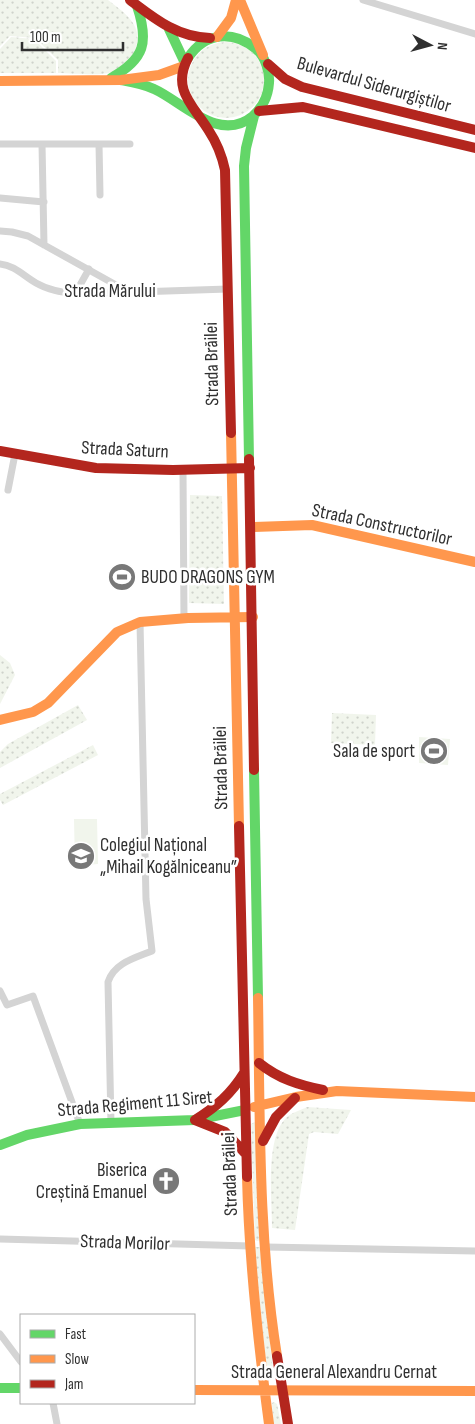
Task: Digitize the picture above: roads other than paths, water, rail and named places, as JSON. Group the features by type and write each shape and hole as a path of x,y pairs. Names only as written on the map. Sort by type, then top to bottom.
{"main road":[{"path":"121,80 159,75 170,72 184,64 194,49 214,38 231,18 236,0"},
{"path":"240,0 266,61"},
{"path":"133,3 169,29 186,36 198,39 226,36 243,39 256,48 266,61"},
{"path":"108,79 122,73 131,66 142,51 144,27 133,3"},
{"path":"169,29 184,64"},
{"name":"Strada Brăilei","path":"266,61 270,77 270,90 265,102 257,113 246,148 244,166 252,527 261,1152 266,1247 274,1336 288,1424"},
{"name":"Bulevardul Siderurgiștilor","path":"266,61 286,79 302,87 475,130"},
{"name":"Strada Brăilei","path":"184,64 181,80 183,94 215,139 225,170 246,1154 250,1246 264,1389 270,1424"},
{"path":"0,81 121,80 156,88 200,118 211,123 232,125 242,123 257,113"},
{"name":"Bulevardul Siderurgiștilor","path":"257,113 303,107 475,148"},
{"name":"Strada Saturn","path":"0,451 96,468 183,470 250,468"},
{"name":"Strada Constructorilor","path":"252,527 312,525 475,562"},
{"path":"0,720 39,709 55,696 117,632 140,622 184,618 253,617"},
{"path":"259,1063 279,1078 304,1086 337,1091 475,1097"},
{"path":"195,1120 223,1102 233,1092 244,1072"},
{"name":"Strada Regiment 11 Siret","path":"0,1145 27,1135 80,1124 195,1120 246,1110 296,1097 337,1091"},
{"path":"261,1152 262,1142 270,1124 296,1097"},
{"path":"195,1120 225,1132 246,1154"},
{"path":"0,1388 20,1385"},
{"name":"Strada General Alexandru Cernat","path":"195,1390 475,1390"}],"street":[{"path":"363,0 475,34"},
{"path":"0,144 130,144"},
{"path":"42,144 44,245"},
{"path":"99,144 100,195"},
{"path":"0,198 44,202"},
{"path":"0,231 28,236 127,291"},
{"name":"Strada Mărului","path":"0,264 15,268 56,292 75,294 228,289"},
{"path":"75,294 89,270"},
{"path":"8,490 15,454"},
{"path":"183,470 184,618"},
{"path":"111,1123 108,982 111,974 118,967 152,951 146,899 140,622"},
{"path":"0,991 7,1005 33,996 80,1124"},
{"name":"Strada Morilor","path":"0,1239 250,1246"},
{"path":"266,1247 475,1251"},
{"path":"0,1334 20,1361"},
{"path":"53,1404 58,1424"}],"place":[{"name":"BUDO DRAGONS GYM","path":"122,577"},
{"name":"Sala de sport","path":"434,751"},
{"name":"Colegiul Național „Mihail Kogălniceanu”","path":"81,856"},
{"name":"Biserica Creștină Emanuel","path":"166,1181"}]}
